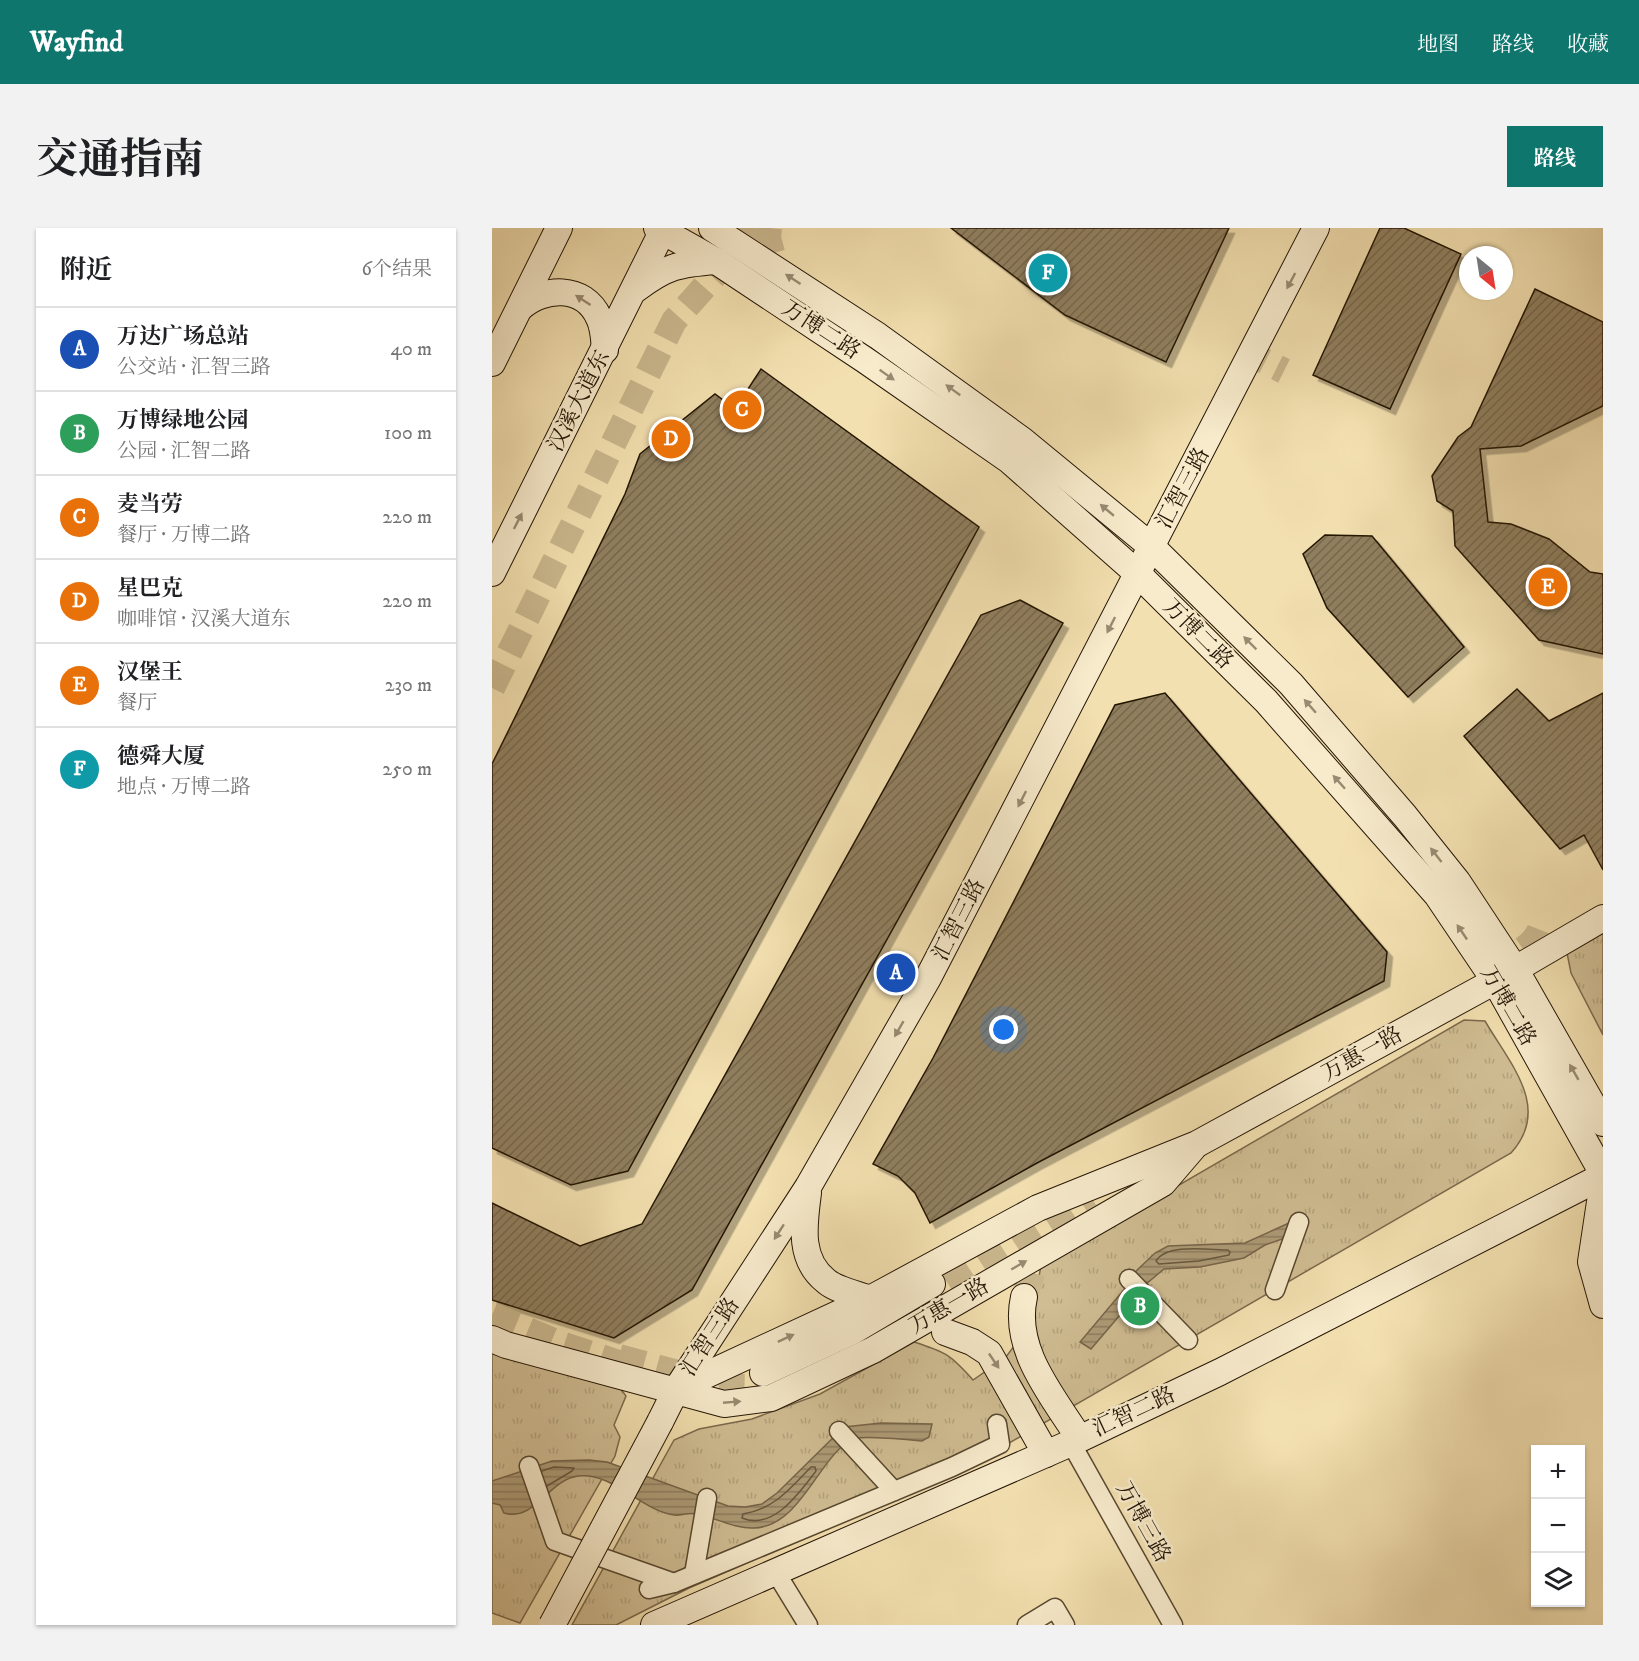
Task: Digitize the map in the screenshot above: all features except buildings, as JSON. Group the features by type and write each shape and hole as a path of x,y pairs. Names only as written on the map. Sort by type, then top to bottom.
{"street":[{"path":"538,269 540,228"},
{"path":"492,363 559,228"},
{"name":"万博二路","path":"712,228 734,236 1013,433 1152,547 1291,684 1406,816 1457,881 1603,1175"},
{"name":"汇智三路","path":"552,1625 676,1390 808,1187 928,978 1316,228"},
{"name":"万博二路","path":"661,229 716,261 866,360 1009,460 1138,574 1266,701 1388,836 1505,975 1603,1123"},
{"name":"汉溪大道东","path":"492,573 605,350 661,229"},
{"path":"633,291 662,270 685,263 716,261"},
{"path":"520,308 542,293 559,291 576,295 589,302 598,315 603,327 605,350"},
{"name":"万惠一路","path":"676,1390 870,1299 1038,1208 1197,1144 1505,975 1603,918"},
{"path":"763,1373 851,1332 1034,1226 1197,1144"},
{"name":"万惠一路","path":"492,1339 506,1345 724,1404 771,1398 873,1350 1163,1183 1197,1144"},
{"name":"汇智二路","path":"654,1625 1046,1454 1220,1372 1603,1175"},
{"path":"1603,1182 1591,1262 1603,1305"},
{"path":"808,1187 802,1237 809,1259 826,1282 870,1299"},
{"path":"1275,1290 1299,1222"},
{"path":"1130,1279 1188,1340"},
{"path":"1024,1297 1022,1334 1032,1361 1075,1440"},
{"path":"945,1332 972,1342 988,1353 1046,1454"},
{"path":"649,1589 674,1583 1000,1444 997,1424"},
{"path":"845,1437 894,1491"},
{"name":"万博三路","path":"1075,1440 1173,1625"},
{"path":"529,1466 555,1541 674,1583"},
{"path":"694,1574 707,1498"},
{"path":"775,1571 808,1625"},
{"path":"1027,1625 1055,1608 1065,1625"}],"green space":[{"path":"1603,923 1603,1035 1571,973 1567,953"},
{"path":"1464,1020 1485,1021 1523,1086 1528,1119 1523,1136 1511,1153 959,1472 689,1588 616,1625 572,1625 674,1440 699,1429 752,1419 820,1394 914,1342 947,1355 973,1380 1006,1357 1031,1323 1041,1265"},
{"path":"492,1350 615,1381 626,1396 614,1425 620,1437 615,1456 520,1623 492,1613"}],"water":[{"path":"1289,1223 1288,1237 1265,1245 1244,1258 1200,1267 1164,1269 1146,1284 1134,1273 1155,1253 1168,1246 1245,1243"},
{"path":"1127,1286 1137,1295 1091,1349 1080,1342"},
{"path":"881,1423 932,1424 929,1437 922,1441 854,1439 831,1458 798,1503 785,1516 771,1524 754,1528 739,1527 693,1514 677,1515 662,1512 615,1485 591,1476 567,1479 524,1512 504,1513 500,1505 492,1503 492,1481 552,1461 589,1460 607,1462 728,1506 745,1507 762,1504 777,1493 844,1427"}],"tunnel":[{"path":"492,688 674,321 757,228"},
{"path":"769,228 768,238 778,275 788,281"},
{"path":"1242,350 1284,371"},
{"path":"1489,968 1530,944 1536,937 1542,920"},
{"path":"916,1306 1089,1194"},
{"path":"1024,1297 1043,1243"},
{"path":"492,1315 561,1344 634,1368"},
{"path":"864,1339 908,1321"},
{"path":"619,1357 700,1379"},
{"path":"680,1382 697,1386 747,1387 787,1371"}],"place":[{"name":"德舜大厦","path":"1048,273"},
{"name":"麦当劳","path":"742,410"},
{"name":"星巴克","path":"671,439"},
{"name":"汉堡王","path":"1548,587"},
{"name":"万达广场总站","path":"896,973"},
{"name":"万博绿地公园","path":"1140,1306"}]}
